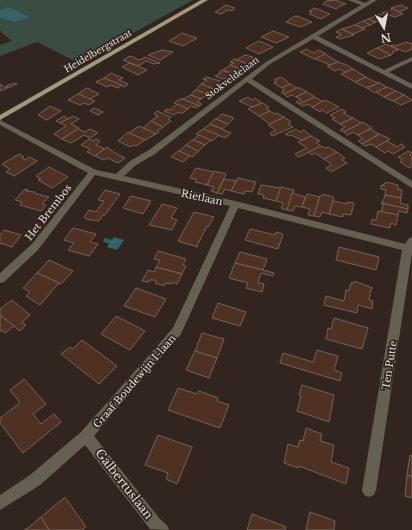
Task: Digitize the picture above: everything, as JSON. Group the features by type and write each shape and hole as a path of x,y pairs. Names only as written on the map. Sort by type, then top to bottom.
{"main road":[{"name":"Heidelbergstraat","path":"0,118 205,0"}],"street":[{"path":"351,0 366,5"},
{"name":"Stokveldelaan","path":"118,178 122,172 143,156 152,152 268,63 374,0"},
{"path":"313,36 412,87"},
{"path":"384,72 412,59"},
{"path":"247,79 412,185"},
{"name":"Rietlaan","path":"0,122 93,172 410,246"},
{"name":"Het Brembos","path":"0,279 35,247 93,172"},
{"name":"Graaf Boudewijn I-laan","path":"0,502 35,480 86,436 177,331 235,204"},
{"name":"Ten Putte","path":"370,490 410,246"},
{"name":"Galbertuslaan","path":"86,436 155,524 162,530"}],"green space":[{"path":"0,0 193,0 79,63 37,42 0,56 0,45 12,41 0,31 0,18 15,22 29,18 7,7 0,10"}],"water":[{"path":"7,7 18,11 29,18 15,22 0,18 0,10"},
{"path":"114,237 124,240 117,250 107,247 109,244 103,241 105,238 112,240"}],"building":[{"path":"335,0 346,4 336,9 323,4 326,1"},
{"path":"226,5 235,8 232,11 228,10 221,14 215,12"},
{"path":"401,5 408,8 399,12 391,8"},
{"path":"315,8 330,14 321,19 309,14 312,12 309,11"},
{"path":"391,8 403,14 395,17 382,13 392,9"},
{"path":"380,14 387,17 375,22 368,19"},
{"path":"295,16 312,22 300,27 286,22"},
{"path":"368,19 376,22 370,25 363,21"},
{"path":"363,21 370,25 362,28 355,25"},
{"path":"355,25 365,29 353,34 342,29"},
{"path":"342,29 354,35 340,39 336,37 342,35 336,32"},
{"path":"273,31 289,37 276,43 261,37"},
{"path":"182,33 197,38 183,46 169,41"},
{"path":"259,41 273,47 259,54 246,48"},
{"path":"406,42 412,44 412,49 406,52 390,46 396,46"},
{"path":"386,44 398,50 392,52 393,53 391,55 377,48"},
{"path":"377,48 391,55 379,59 367,53"},
{"path":"307,49 313,53 319,50 326,54 314,59 300,52"},
{"path":"162,50 173,52 160,60 148,55"},
{"path":"325,54 338,62 331,65 315,59"},
{"path":"245,55 253,57 251,59 254,60 248,64 236,60"},
{"path":"130,56 140,60 145,57 160,63 154,64 146,61 138,66 123,60"},
{"path":"234,59 248,64 243,70 230,65 234,63 230,62"},
{"path":"338,62 353,69 345,72 339,69 335,71 327,66"},
{"path":"129,63 147,70 138,75 122,67"},
{"path":"230,65 243,70 234,74 223,70"},
{"path":"353,69 366,77 355,82 341,74"},
{"path":"222,70 234,74 228,79 215,76 221,73 219,72"},
{"path":"111,73 123,78 119,80 128,84 125,87 104,78"},
{"path":"207,77 220,81 216,84 220,85 213,89 201,84 207,80 203,79"},
{"path":"281,77 290,84 282,88 274,83 277,82 274,80"},
{"path":"366,77 380,83 367,88 355,82"},
{"path":"104,78 121,85 118,88 111,85 107,87 96,82"},
{"path":"13,83 17,84 0,91 0,84 6,88 8,87 6,86"},
{"path":"379,83 387,87 375,93 367,88"},
{"path":"201,84 213,89 210,92 215,94 213,96 196,90"},
{"path":"290,84 297,88 284,94 281,92 285,90 282,88"},
{"path":"387,87 396,91 384,97 376,92"},
{"path":"87,88 99,94 90,99 78,94"},
{"path":"297,88 307,92 296,97 292,95 287,97 284,94"},
{"path":"195,90 213,96 210,98 205,96 201,99 191,95"},
{"path":"396,91 404,95 393,101 384,97"},
{"path":"307,92 315,97 299,104 296,102 301,100 296,97"},
{"path":"78,94 95,101 89,105 84,103 80,105 68,100"},
{"path":"191,95 201,99 197,102 202,104 199,106 183,99"},
{"path":"404,95 412,100 401,105 393,101"},
{"path":"248,97 252,100 255,98 262,103 252,107 239,101"},
{"path":"315,97 323,102 312,107 308,104 303,106 299,104"},
{"path":"180,99 199,106 196,108 191,106 188,109 174,103"},
{"path":"325,100 339,107 327,113 322,110 320,112 312,107"},
{"path":"262,103 269,107 266,109 270,111 259,116 248,109"},
{"path":"177,104 188,109 181,114 178,112 174,115 164,111 167,109 170,110"},
{"path":"50,106 61,111 47,120 38,115"},
{"path":"94,108 103,112 98,115 90,111"},
{"path":"342,109 346,112 343,113 353,118 340,124 332,119 335,118 330,115"},
{"path":"157,111 171,117 168,119 171,121 163,127 151,121 158,116 154,114"},
{"path":"270,111 284,117 270,124 259,116"},
{"path":"222,114 234,118 228,124 216,119"},
{"path":"64,116 68,119 60,123 56,121"},
{"path":"73,116 79,119 71,124 79,128 62,139 54,134 66,126 60,123"},
{"path":"284,117 291,122 288,124 293,127 272,136 270,133 276,130 268,125"},
{"path":"353,118 361,123 344,132 340,130 345,127 340,124"},
{"path":"215,119 228,124 222,129 210,124"},
{"path":"151,121 163,127 157,131 159,132 156,134 143,128"},
{"path":"363,122 372,128 358,135 353,132 348,135 344,132"},
{"path":"210,124 231,133 225,138 203,129"},
{"path":"139,126 156,134 145,140 129,133"},
{"path":"78,129 85,132 90,129 98,133 90,138 84,135 71,143 62,139"},
{"path":"203,129 219,135 212,141 196,134"},
{"path":"296,129 300,132 304,130 311,136 302,140 285,134"},
{"path":"370,129 379,134 362,144 358,141 363,139 358,135"},
{"path":"128,132 145,140 136,146 133,145 130,147 118,141"},
{"path":"380,134 390,139 376,147 371,144 366,146 362,144"},
{"path":"199,135 211,140 205,145 193,140"},
{"path":"311,136 320,141 316,142 321,146 299,157 295,154 307,148 298,142"},
{"path":"89,139 93,141 96,139 100,141 96,145 105,149 95,156 87,152 90,149 81,145"},
{"path":"192,140 205,145 198,151 186,145"},
{"path":"387,141 397,147 401,144 405,147 393,154 388,151 385,153 376,147"},
{"path":"186,145 199,151 192,157 179,151"},
{"path":"321,146 325,148 328,147 337,152 324,159 315,153 312,155 308,152"},
{"path":"107,147 125,158 118,163 107,158 104,160 95,156"},
{"path":"178,151 190,156 183,162 171,157"},
{"path":"408,151 412,153 410,155 412,157 412,166 409,168 400,162 403,160 398,157"},
{"path":"337,152 345,158 342,160 347,163 331,172 326,168 332,165 324,159"},
{"path":"19,154 24,157 22,158 25,160 29,157 37,161 14,176 6,172 10,169 2,164"},
{"path":"49,167 68,177 52,188 38,180 41,179 36,176"},
{"path":"196,168 214,172 207,185 195,182 196,179 190,178"},
{"path":"214,171 226,174 217,193 211,191 214,187 207,185"},
{"path":"238,178 256,182 252,192 245,191 244,194 231,191"},
{"path":"224,179 236,181 231,191 225,189 222,194 217,193"},
{"path":"386,182 398,185 398,189 402,190 401,198 385,195 386,190 381,189 381,185 385,186 383,185"},
{"path":"261,185 281,188 276,201 263,198 264,195 258,194"},
{"path":"281,187 294,190 287,210 281,208 283,203 276,201"},
{"path":"25,189 28,190 26,191 35,192 34,193 49,197 42,204 46,205 41,211 20,205 22,202 15,200"},
{"path":"105,190 120,194 99,221 86,219 84,217 89,210 96,212 104,201 98,200"},
{"path":"292,193 305,197 302,207 295,206 293,211 287,210"},
{"path":"307,194 320,197 314,216 308,215 310,209 302,207"},
{"path":"323,194 334,198 329,214 322,212 320,217 314,216 320,196"},
{"path":"385,195 401,198 400,203 408,205 408,209 381,203 383,202"},
{"path":"131,196 151,201 143,214 123,208"},
{"path":"333,201 347,204 347,202 354,203 351,215 343,214 343,217 329,214"},
{"path":"381,203 408,209 407,213 399,211 398,215 381,212 383,205"},
{"path":"162,204 177,208 171,218 177,220 172,230 149,225"},
{"path":"378,211 398,215 396,225 391,223 390,228 371,224 372,219 376,220"},
{"path":"194,212 214,217 208,227 207,226 197,246 198,247 178,241"},
{"path":"73,228 96,234 90,242 98,244 89,256 68,250 74,243 64,240"},
{"path":"250,229 275,235 276,232 283,234 278,249 245,240"},
{"path":"4,230 21,235 12,247 0,243 0,235"},
{"path":"339,247 379,257 376,270 336,260"},
{"path":"158,251 186,259 183,265 186,266 182,274 156,267 160,260 154,259"},
{"path":"240,252 267,259 263,270 235,263"},
{"path":"49,260 73,271 61,284 37,273"},
{"path":"235,263 274,273 273,276 261,273 258,283 264,284 262,292 246,288 248,283 229,278"},
{"path":"156,267 182,274 177,284 172,282 171,284 165,283 164,286 155,283 156,280 150,280 149,282 142,281 148,270 154,272"},
{"path":"37,273 59,283 40,305 26,296 30,292 23,288"},
{"path":"354,281 373,288 371,289 369,300 373,301 372,309 358,305 357,313 324,305 326,296 344,301 346,290 349,291 351,283 354,283"},
{"path":"136,288 166,299 155,317 124,306"},
{"path":"12,300 30,315 22,322 26,325 20,331 0,315 0,309"},
{"path":"218,303 246,312 240,326 212,318"},
{"path":"0,315 14,326 5,333 2,330 0,332"},
{"path":"116,316 145,331 130,350 101,334"},
{"path":"334,318 368,328 362,349 326,339 328,328 331,329"},
{"path":"202,333 224,339 217,358 195,351"},
{"path":"82,340 117,366 99,384 61,354 70,347 73,349"},
{"path":"317,350 338,356 334,370 342,373 340,381 280,363 283,353 313,362"},
{"path":"195,351 217,358 209,378 186,370"},
{"path":"24,379 46,404 33,414 41,424 54,414 61,422 23,453 0,423 0,418 20,403 10,390"},
{"path":"302,385 334,395 329,422 297,411"},
{"path":"178,388 197,394 199,391 218,398 217,401 229,405 220,428 168,410"},
{"path":"306,428 322,434 320,441 334,445 331,462 349,468 346,484 299,466 298,468 284,463 288,444 298,447 300,440 303,441"},
{"path":"158,435 192,447 177,484 166,479 168,473 145,465"},
{"path":"410,455 412,456 412,477 407,475"},
{"path":"407,475 412,477 412,498 405,496"},
{"path":"65,497 86,527 82,530 49,530 41,517"},
{"path":"310,512 335,521 334,530 306,530"},
{"path":"252,514 286,527 285,530 247,530"},
{"path":"41,517 49,530 24,530 28,528"}]}
